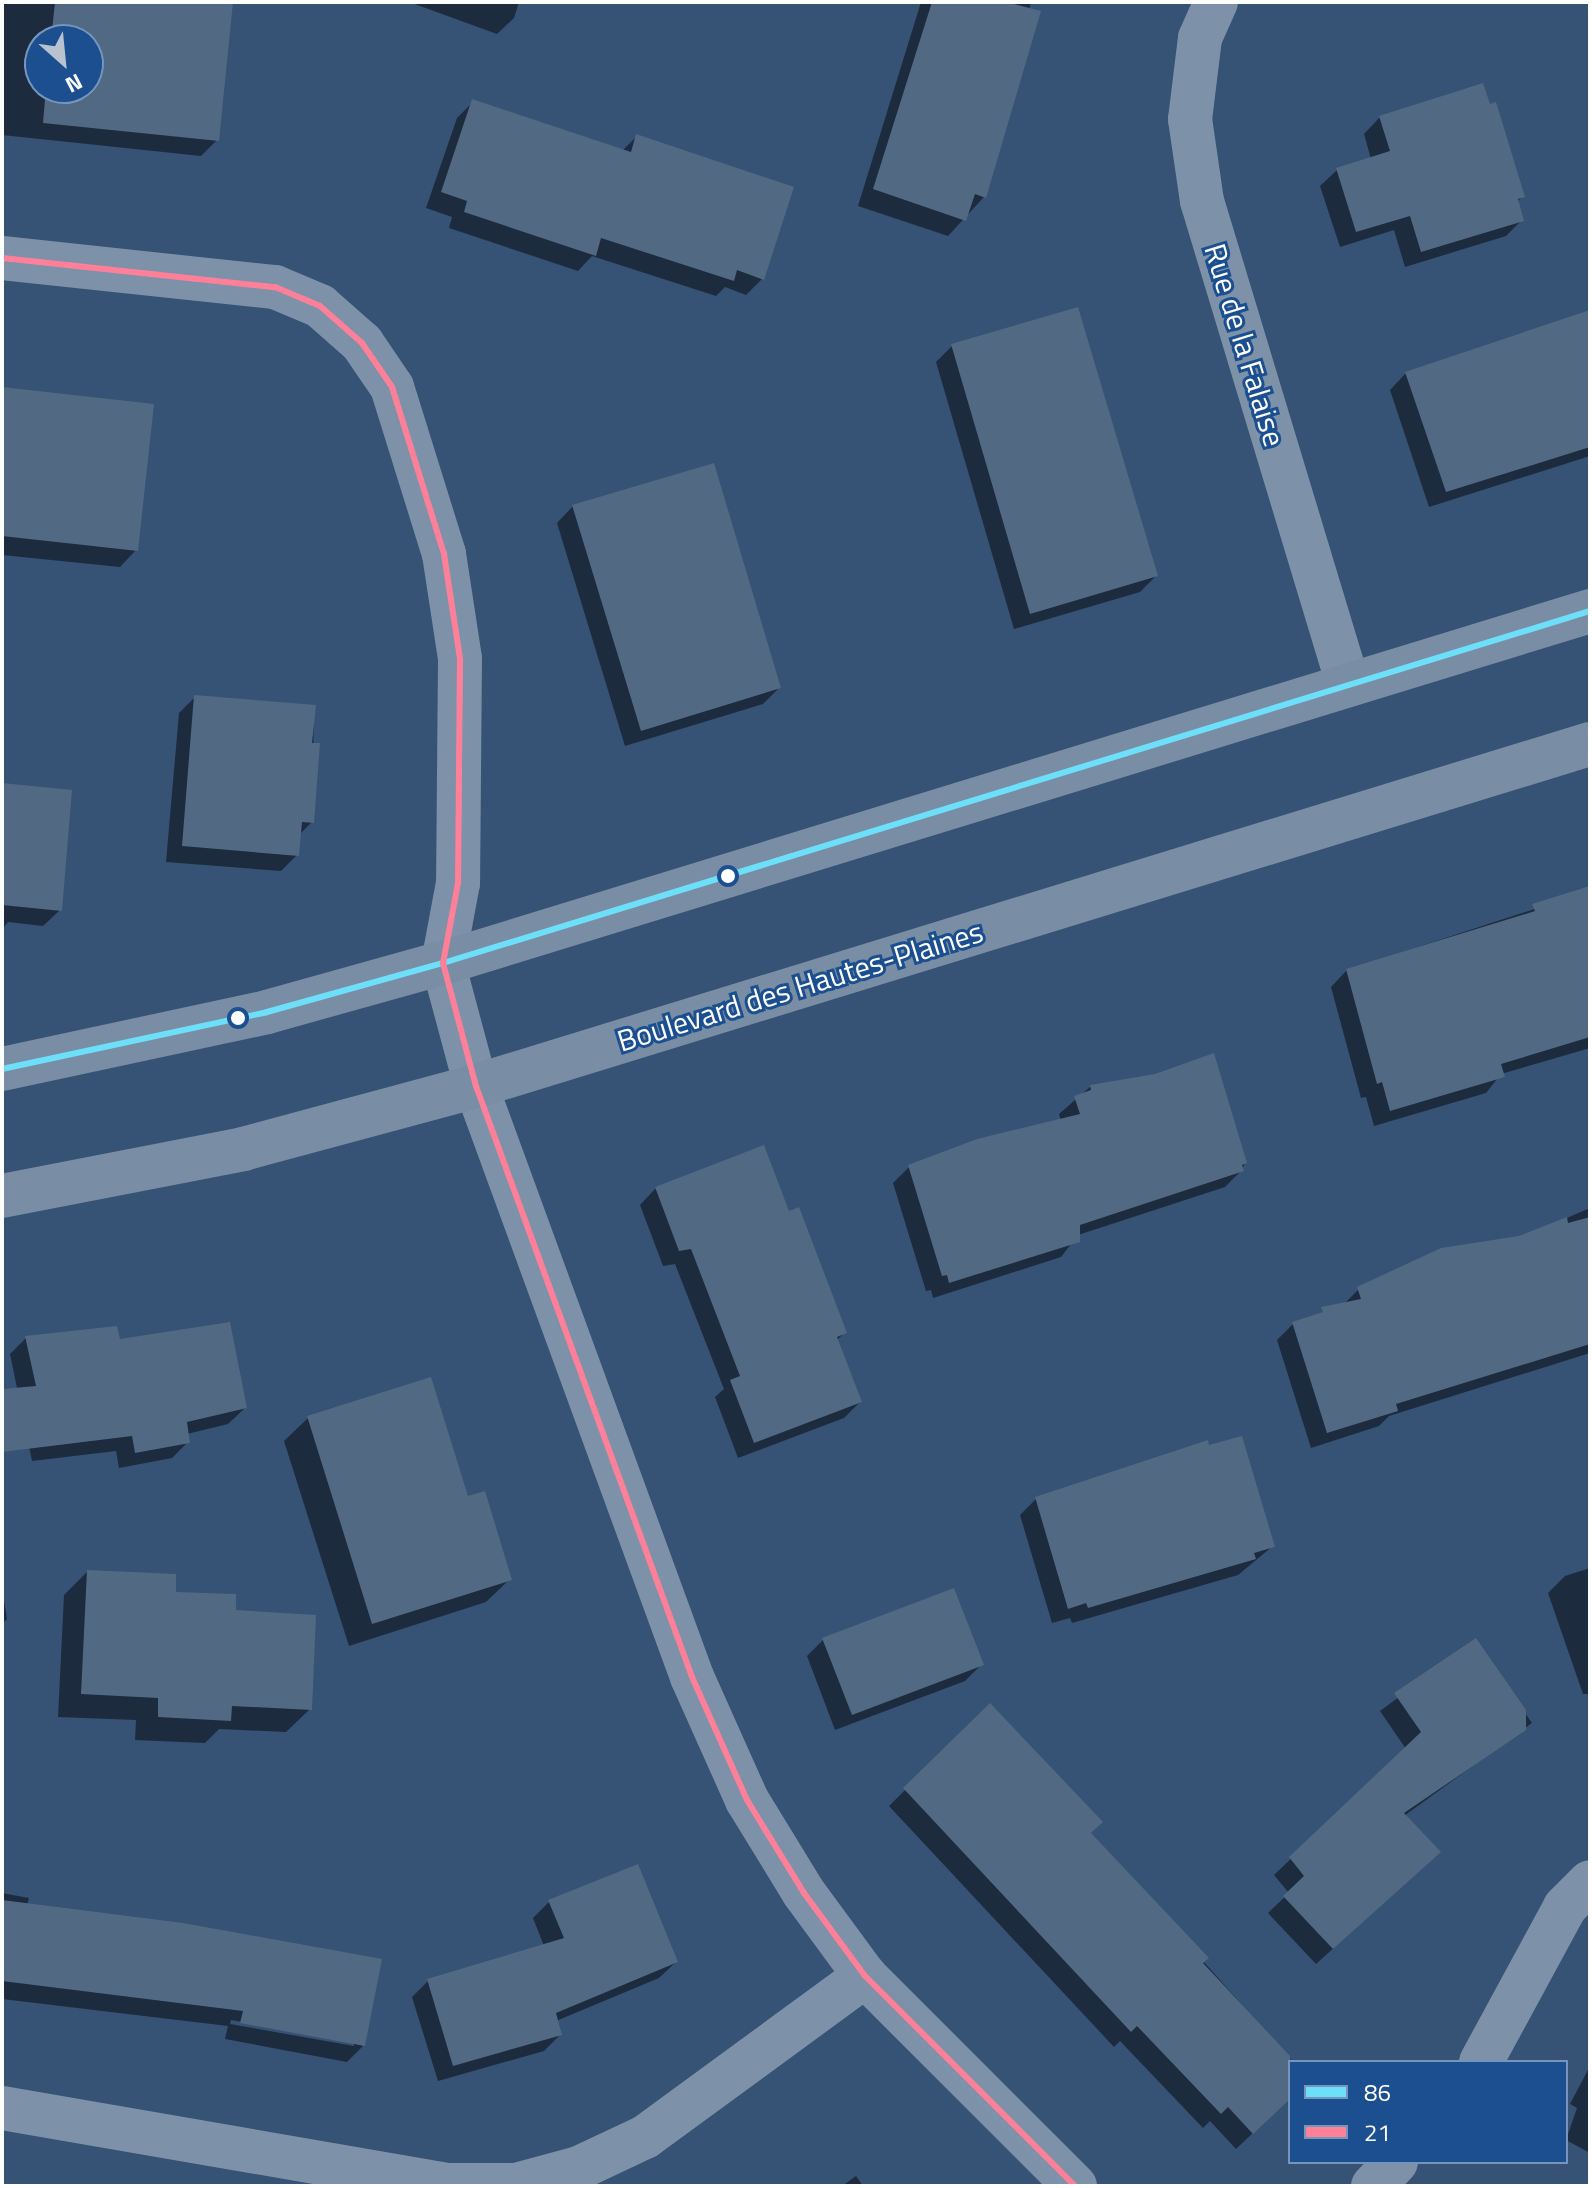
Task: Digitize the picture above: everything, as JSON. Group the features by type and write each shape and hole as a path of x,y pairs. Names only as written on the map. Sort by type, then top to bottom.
{"street":[{"name":"Rue de la Falaise","path":"1216,2 1200,38 1190,119 1202,201 1348,684"},
{"path":"2,258 275,287 320,306 362,343 392,387 444,554 460,659 458,883 443,963 476,1086 692,1677 747,1800 804,1893 865,1976 1075,2186"},
{"path":"2,1069 267,1012 443,963 1590,611"},
{"name":"Boulevard des Hautes-Plaines","path":"2,1196 243,1149 476,1086 1590,744"},
{"path":"1482,2060 1565,1907 1590,1882"},
{"path":"2,2108 448,2185 516,2185 579,2168 645,2137 865,1976"},
{"path":"1373,2186 1394,2164"}],"building":[{"path":"55,2 233,2 219,141 43,123 45,104 104,104 104,24 53,24"},
{"path":"932,2 1006,2 1041,11 986,198 975,194 966,221 873,189"},
{"path":"1483,83 1490,104 1496,102 1525,197 1518,199 1524,221 1421,252 1410,216 1356,232 1336,168 1390,151 1379,116"},
{"path":"472,99 631,152 636,134 794,187 764,280 737,270 734,281 601,238 596,256 464,212 467,201 441,192"},
{"path":"1078,307 1158,576 1030,614 951,344"},
{"path":"1590,310 1590,447 1446,492 1405,372"},
{"path":"2,387 154,404 138,551 2,536"},
{"path":"714,463 781,688 641,731 572,505"},
{"path":"194,695 316,705 312,743 320,743 314,823 302,822 299,856 182,846"},
{"path":"2,783 72,790 62,911 2,905"},
{"path":"1590,886 1590,1037 1501,1064 1505,1077 1390,1111 1382,1082 1377,1084 1346,969 1535,911 1532,904"},
{"path":"1214,1053 1247,1163 1242,1165 1244,1171 1080,1225 1080,1242 949,1283 947,1275 942,1276 908,1165 977,1139 1080,1114 1074,1096 1091,1090 1090,1085 1155,1074"},
{"path":"764,1145 789,1211 799,1207 847,1333 837,1337 862,1402 754,1443 730,1380 740,1376 691,1249 679,1251 655,1187"},
{"path":"1567,1217 1568,1223 1590,1217 1590,1344 1396,1404 1398,1411 1327,1433 1292,1322 1323,1312 1321,1307 1361,1299 1357,1287 1441,1248 1519,1236"},
{"path":"230,1322 247,1408 187,1422 190,1443 135,1453 132,1436 2,1452 2,1389 36,1386 25,1336 117,1326 120,1339"},
{"path":"431,1377 468,1496 485,1491 512,1580 372,1624 307,1416"},
{"path":"1242,1436 1275,1547 1254,1553 1256,1559 1088,1608 1086,1603 1068,1609 1035,1497 1208,1440 1209,1445"},
{"path":"87,1570 176,1574 176,1592 236,1594 236,1610 316,1615 312,1710 232,1706 231,1721 158,1717 158,1698 81,1694"},
{"path":"954,1588 984,1665 852,1715 822,1638"},
{"path":"1476,1638 1526,1710 1526,1730 1404,1813 1441,1852 1333,1949 1283,1896 1304,1876 1289,1857 1421,1732 1394,1693"},
{"path":"990,1703 1103,1822 1091,1833 1209,1958 1203,1963 1290,2056 1288,2101 1253,2134 1228,2107 1221,2114 1137,2026 1131,2032 903,1788"},
{"path":"638,1864 678,1962 556,2013 562,2035 453,2066 427,1979 564,1938 548,1900"},
{"path":"2,1900 183,1923 382,1959 365,2046 240,2023 243,2011 2,1981"}],"transit line":[{"name":"21","path":"2,258 275,287 320,306 362,343 392,387 444,554 460,659 458,883 443,963 476,1086 692,1677 747,1800 804,1893 865,1976 1075,2186"},
{"name":"86","path":"2,1069 267,1012 443,963 1590,611"}]}
